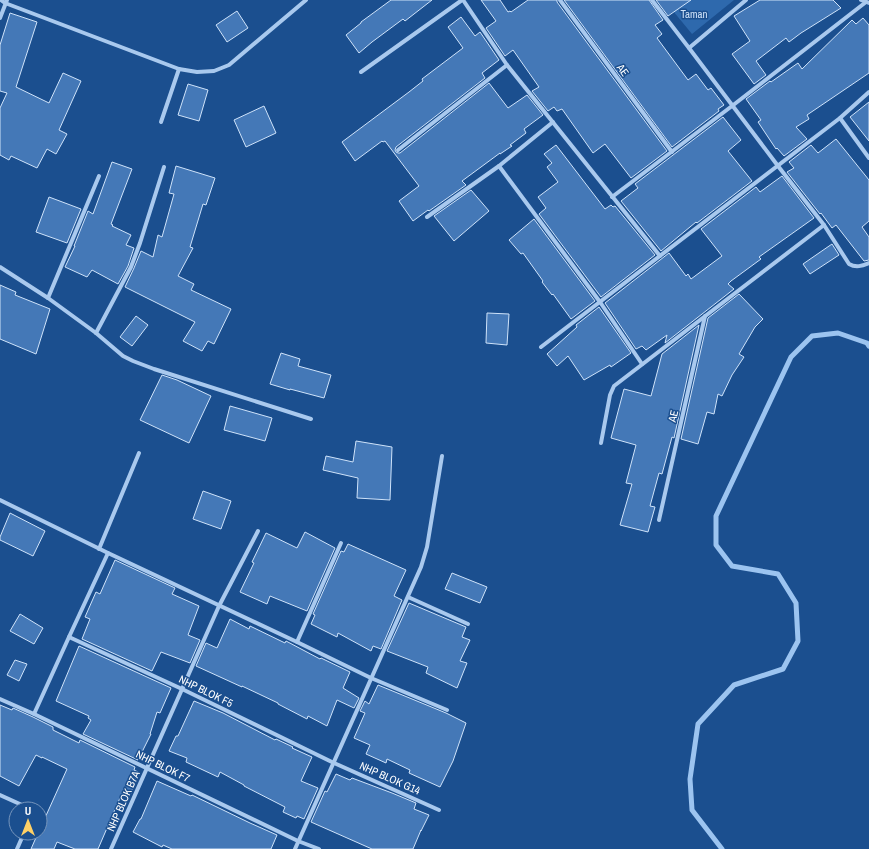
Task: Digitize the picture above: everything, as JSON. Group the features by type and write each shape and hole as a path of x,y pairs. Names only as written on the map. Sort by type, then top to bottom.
{"street":[{"path":"1,0 179,69 197,72 214,71 229,65 306,0"},
{"path":"361,72 463,0 507,65 660,256"},
{"name":"AE","path":"560,0 672,152"},
{"path":"652,0 824,225 849,264 860,266 869,263"},
{"path":"689,48 746,0"},
{"path":"0,18 6,1"},
{"path":"612,197 865,2"},
{"path":"398,150 507,65"},
{"path":"161,122 179,69"},
{"path":"541,347 840,118 869,92"},
{"path":"840,118 869,158"},
{"path":"427,217 499,166 554,122"},
{"path":"499,166 600,302 642,364"},
{"path":"96,333 131,267 164,167"},
{"path":"48,298 99,176"},
{"path":"601,443 612,389 614,386 824,225"},
{"path":"0,267 48,298 96,333 123,356 133,361 311,419"},
{"name":"AE","path":"659,520 705,316"},
{"path":"99,549 139,453"},
{"path":"295,849 421,568 427,547 442,456"},
{"path":"0,500 99,549 371,678 446,710"},
{"name":"NHP BLOK B7A","path":"112,848 219,606 258,531"},
{"path":"297,642 341,543"},
{"path":"34,714 108,553"},
{"path":"408,597 468,624"},
{"name":"NHP BLOK F5","path":"69,637 182,689 334,763"},
{"name":"NHP BLOK F7","path":"0,699 298,841 319,849"},
{"name":"NHP BLOK G14","path":"334,763 439,810"},
{"path":"0,795 13,801"}],"green space":[{"name":"Taman","path":"664,0 734,0 692,34"}],"building":[{"path":"391,0 432,0 405,21 403,19 359,53 346,35"},
{"path":"481,0 500,0 508,12 511,12 528,0 557,0 667,151 631,178 605,144 593,153 562,109 557,111 554,107 548,111 532,91 539,87 513,50 505,56 486,28 496,21"},
{"path":"564,0 649,0 663,20 655,25 662,34 657,38 688,80 696,74 708,90 711,88 724,105 718,109 719,111 672,147"},
{"path":"656,0 691,0 668,16"},
{"path":"760,0 833,0 841,8 789,42 786,38 756,61 766,75 754,84 732,54 750,41 734,16"},
{"path":"237,11 248,28 227,42 216,25"},
{"path":"10,13 37,22 16,87 49,103 63,73 81,81 59,130 67,134 56,154 47,149 37,168 11,156 9,160 0,155 0,108 7,93 0,91 0,45"},
{"path":"461,17 475,36 480,32 499,60 482,73 485,78 396,147 396,152 400,153 489,83 508,108 527,95 543,115 524,129 526,133 510,145 512,146 462,181 466,185 413,221 399,201 419,186 385,141 382,141 355,161 342,142 409,92 423,81 422,79 463,48 448,27"},
{"path":"863,18 869,25 869,73 807,115 809,119 796,127 807,139 784,156 777,148 776,149 758,122 761,120 746,99 798,63 802,69 852,20 856,24"},
{"path":"188,84 208,90 199,121 178,115"},
{"path":"869,102 869,141 850,117"},
{"path":"264,106 276,133 246,147 234,120"},
{"path":"723,117 741,140 728,151 752,181 697,223 696,222 661,251 621,201 638,188 635,184"},
{"path":"836,139 869,180 869,221 862,227 869,237 869,260 864,261 836,225 832,228 787,172 794,168 789,162 811,145 818,153"},
{"path":"556,145 605,209 611,205 613,207 615,206 655,255 601,297 539,214 546,208 538,197 558,182 547,167 552,163 544,154"},
{"path":"112,162 132,169 111,224 113,225 112,226 131,235 126,245 134,248 128,266 118,284 92,270 87,277 65,267 75,246 88,211 93,214"},
{"path":"176,166 215,178 206,205 203,204 190,247 193,248 178,276 194,284 191,290 231,309 214,344 208,341 202,351 183,341 195,322 125,287 141,251 153,257 158,235 162,237 174,194 169,193"},
{"path":"782,176 814,218 759,257 761,259 728,284 734,289 665,343 667,335 646,350 642,346 636,349 605,303 669,253 686,276 688,274 691,279 722,256 701,229 756,187 760,192"},
{"path":"471,190 489,211 454,241 434,216"},
{"path":"49,197 81,209 67,243 36,232"},
{"path":"534,219 595,301 571,319 553,294 552,295 542,282 543,281 523,253 521,254 509,240"},
{"path":"832,244 839,255 810,274 803,264"},
{"path":"0,285 16,292 15,295 50,309 36,354 0,339"},
{"path":"739,294 763,319 755,327 739,354 744,357 732,375 722,396 718,394 714,414 707,412 698,444 681,439 708,318"},
{"path":"599,307 631,353 611,367 610,365 584,380 568,356 557,366 547,354 577,327 576,325"},
{"path":"487,313 509,314 507,345 486,343"},
{"path":"136,316 148,325 132,346 120,337"},
{"path":"699,325 674,438 672,437 662,474 659,473 650,506 655,507 648,532 620,525 632,484 626,483 636,445 611,438 624,389 651,396 662,354"},
{"path":"281,353 300,359 298,366 331,375 324,398 270,384"},
{"path":"162,375 177,380 211,396 189,443 140,420"},
{"path":"230,406 272,418 265,441 224,430"},
{"path":"356,441 392,447 390,500 357,498 358,478 323,470 326,456 353,462"},
{"path":"203,491 231,501 221,529 193,519"},
{"path":"10,513 45,531 33,556 0,540"},
{"path":"305,532 335,548 307,611 270,596 267,604 240,592 266,533 297,548"},
{"path":"348,544 406,570 394,596 402,600 381,649 373,646 371,651 338,633 337,637 311,624 315,615 313,614 341,551 344,552"},
{"path":"115,560 175,588 172,594 199,606 188,635 200,640 190,663 161,652 152,671 82,639 90,619 85,617 96,592 100,594"},
{"path":"452,573 487,587 480,603 445,589"},
{"path":"409,603 466,627 462,637 470,640 460,661 467,663 457,688 426,673 428,667 387,651"},
{"path":"20,614 43,628 34,644 10,631"},
{"path":"230,619 249,629 250,626 285,643 286,641 320,659 321,658 350,672 343,688 359,698 354,708 337,700 327,726 308,716 307,719 278,703 196,666 206,643 217,648"},
{"path":"79,646 171,688 160,713 157,712 151,734 138,760 83,734 91,720 88,718 89,716 56,701"},
{"path":"15,660 27,664 19,681 7,675"},
{"path":"378,685 446,713 466,723 453,761 440,787 409,773 410,770 387,759 386,763 366,754 370,745 354,738 365,713 360,711 365,701 369,704"},
{"path":"194,701 223,713 312,757 301,781 318,788 304,819 297,816 296,818 283,812 285,807 220,772 218,777 186,762 187,758 169,751 176,736 178,736"},
{"path":"0,705 12,710 13,708 33,717 53,727 53,730 79,743 80,740 135,767 134,770 138,772 130,796 123,793 120,798 98,849 75,849 57,842 54,849 31,849 34,841 48,841 48,811 67,769 36,755 19,786 0,776"},
{"path":"336,774 350,780 352,778 416,803 414,809 429,815 413,849 372,849 311,822 325,791 327,792"},
{"path":"157,781 191,796 192,795 277,835 271,849 172,849 163,845 162,847 133,832 141,819"}],"waterway":[{"path":"722,849 692,810 690,779 698,724 734,685 783,669 798,641 796,603 778,574 732,566 716,545 716,516 791,357 812,336 838,333 867,343 869,346"}]}
